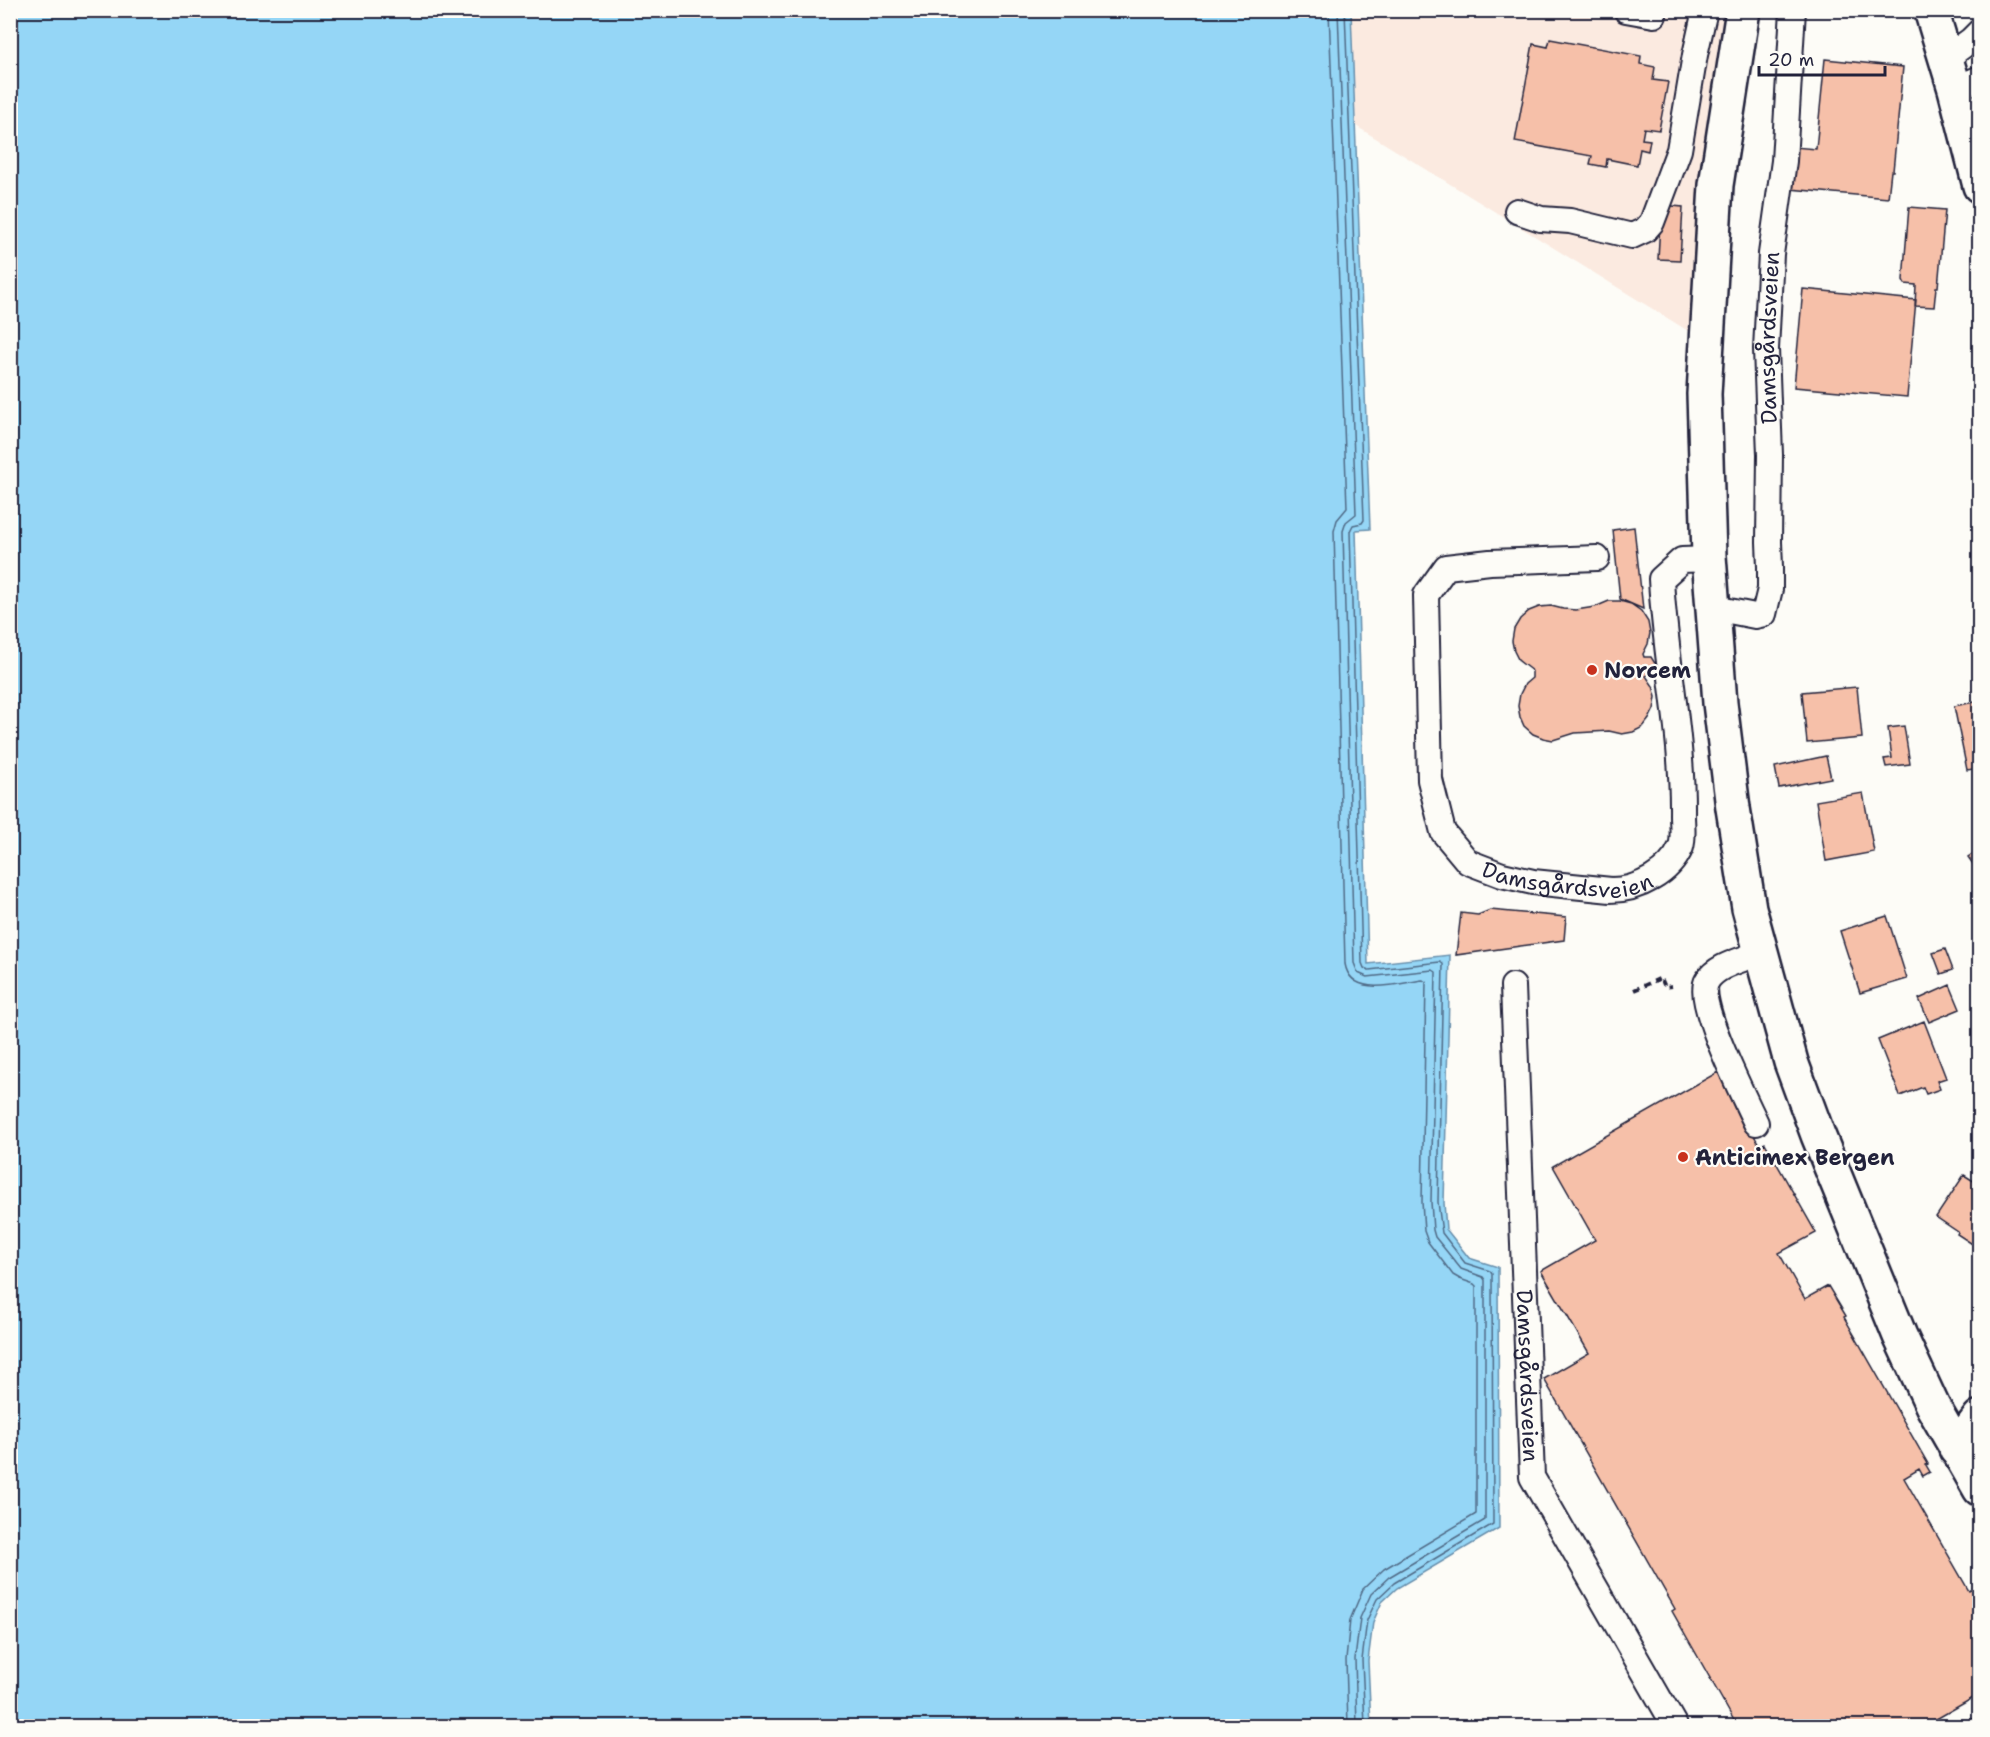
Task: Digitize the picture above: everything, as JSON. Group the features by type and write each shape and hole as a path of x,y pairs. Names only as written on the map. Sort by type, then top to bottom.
{"street":[{"path":"1743,10 1716,184 1704,394 1710,559 1720,703 1733,808 1749,908 1791,1062 1822,1146 1900,1336 1933,1407 1980,1489"},
{"path":"1931,10 1960,75 1980,186"},
{"path":"1956,1449 1980,1417"}],"lane":[{"path":"1626,10 1654,15"},
{"path":"1517,211 1541,219 1570,221 1632,236 1645,230 1652,222 1679,150 1705,10"},
{"name":"Damsgårdsveien","path":"1714,608 1755,616 1764,614 1770,589 1770,455 1766,349 1771,254 1784,161 1793,10"},
{"path":"1960,75 1971,40 1980,31"},
{"name":"Damsgårdsveien","path":"1598,558 1490,562 1446,567 1426,595 1430,780 1443,832 1468,861 1502,875 1533,882 1611,890 1624,890 1655,876 1670,862 1681,846 1682,803 1679,749 1661,579 1682,560 1710,559"},
{"path":"1756,1123 1719,1040 1705,994 1706,982 1718,970 1761,955"},
{"name":"Damsgårdsveien","path":"1513,986 1532,1477 1675,1726"}],"path":[{"path":"1634,990 1661,978 1665,987 1676,986"}],"shaded area":[{"path":"1351,11 1735,11 1698,337 1356,126"}],"water":[{"path":"11,10 1351,11 1370,529 1356,530 1368,964 1450,955 1444,1203 1446,1229 1469,1258 1498,1267 1499,1528 1397,1588 1382,1602 1373,1622 1368,1661 1371,1726 11,1726"}],"building":[{"path":"1550,39 1641,56 1640,64 1655,67 1653,80 1668,82 1659,130 1644,128 1642,139 1650,140 1648,151 1640,149 1637,165 1607,159 1606,167 1590,164 1592,156 1515,142 1533,44 1548,47"},
{"path":"1825,59 1903,67 1893,171 1891,171 1888,198 1790,189 1794,147 1816,149"},
{"path":"1661,205 1683,207 1680,260 1658,259"},
{"path":"1909,207 1945,210 1934,307 1915,306 1916,285 1905,284 1903,280"},
{"path":"1803,289 1916,300 1907,397 1794,387"},
{"path":"1634,527 1643,609 1620,599 1613,530"},
{"name":"Norcem","path":"1609,601 1631,604 1641,611 1648,622 1650,633 1643,654 1644,657 1651,657 1656,665 1654,670 1646,676 1653,686 1656,697 1649,719 1643,727 1622,734 1609,731 1575,733 1553,740 1533,734 1524,726 1518,706 1525,684 1532,678 1532,671 1519,661 1514,651 1512,641 1514,629 1529,611 1539,607 1551,606 1576,610 1595,607"},
{"path":"1857,687 1862,738 1807,743 1802,692"},
{"path":"1980,701 1980,768 1967,770 1954,706"},
{"path":"1904,726 1910,764 1886,767 1884,759 1892,758 1888,728"},
{"path":"1826,756 1831,778 1779,788 1775,767"},
{"path":"1863,793 1874,852 1826,861 1816,801"},
{"path":"1980,849 1980,874 1968,857"},
{"path":"1490,910 1566,917 1564,940 1456,955 1461,913 1478,915"},
{"path":"1887,916 1907,979 1860,993 1840,931"},
{"path":"1945,949 1953,970 1941,974 1933,953"},
{"path":"1950,985 1960,1009 1929,1022 1919,999"},
{"path":"1924,1021 1946,1078 1937,1081 1940,1089 1926,1094 1923,1087 1900,1096 1878,1040"},
{"path":"1718,1072 1760,1146 1765,1143 1816,1233 1779,1253 1805,1299 1828,1286 1928,1464 1926,1465 1930,1472 1923,1476 1919,1469 1904,1478 1969,1591 1980,1585 1980,1694 1931,1722 1934,1726 1734,1726 1736,1724 1672,1611 1675,1609 1544,1379 1589,1353 1541,1271 1595,1240 1553,1166"},
{"path":"1964,1175 1980,1185 1980,1249 1936,1217"},
{"path":"1980,1715 1980,1726 1960,1726"}],"place":[{"name":"Norcem","path":"1592,670"},
{"name":"Anticimex Bergen","path":"1683,1157"}]}
